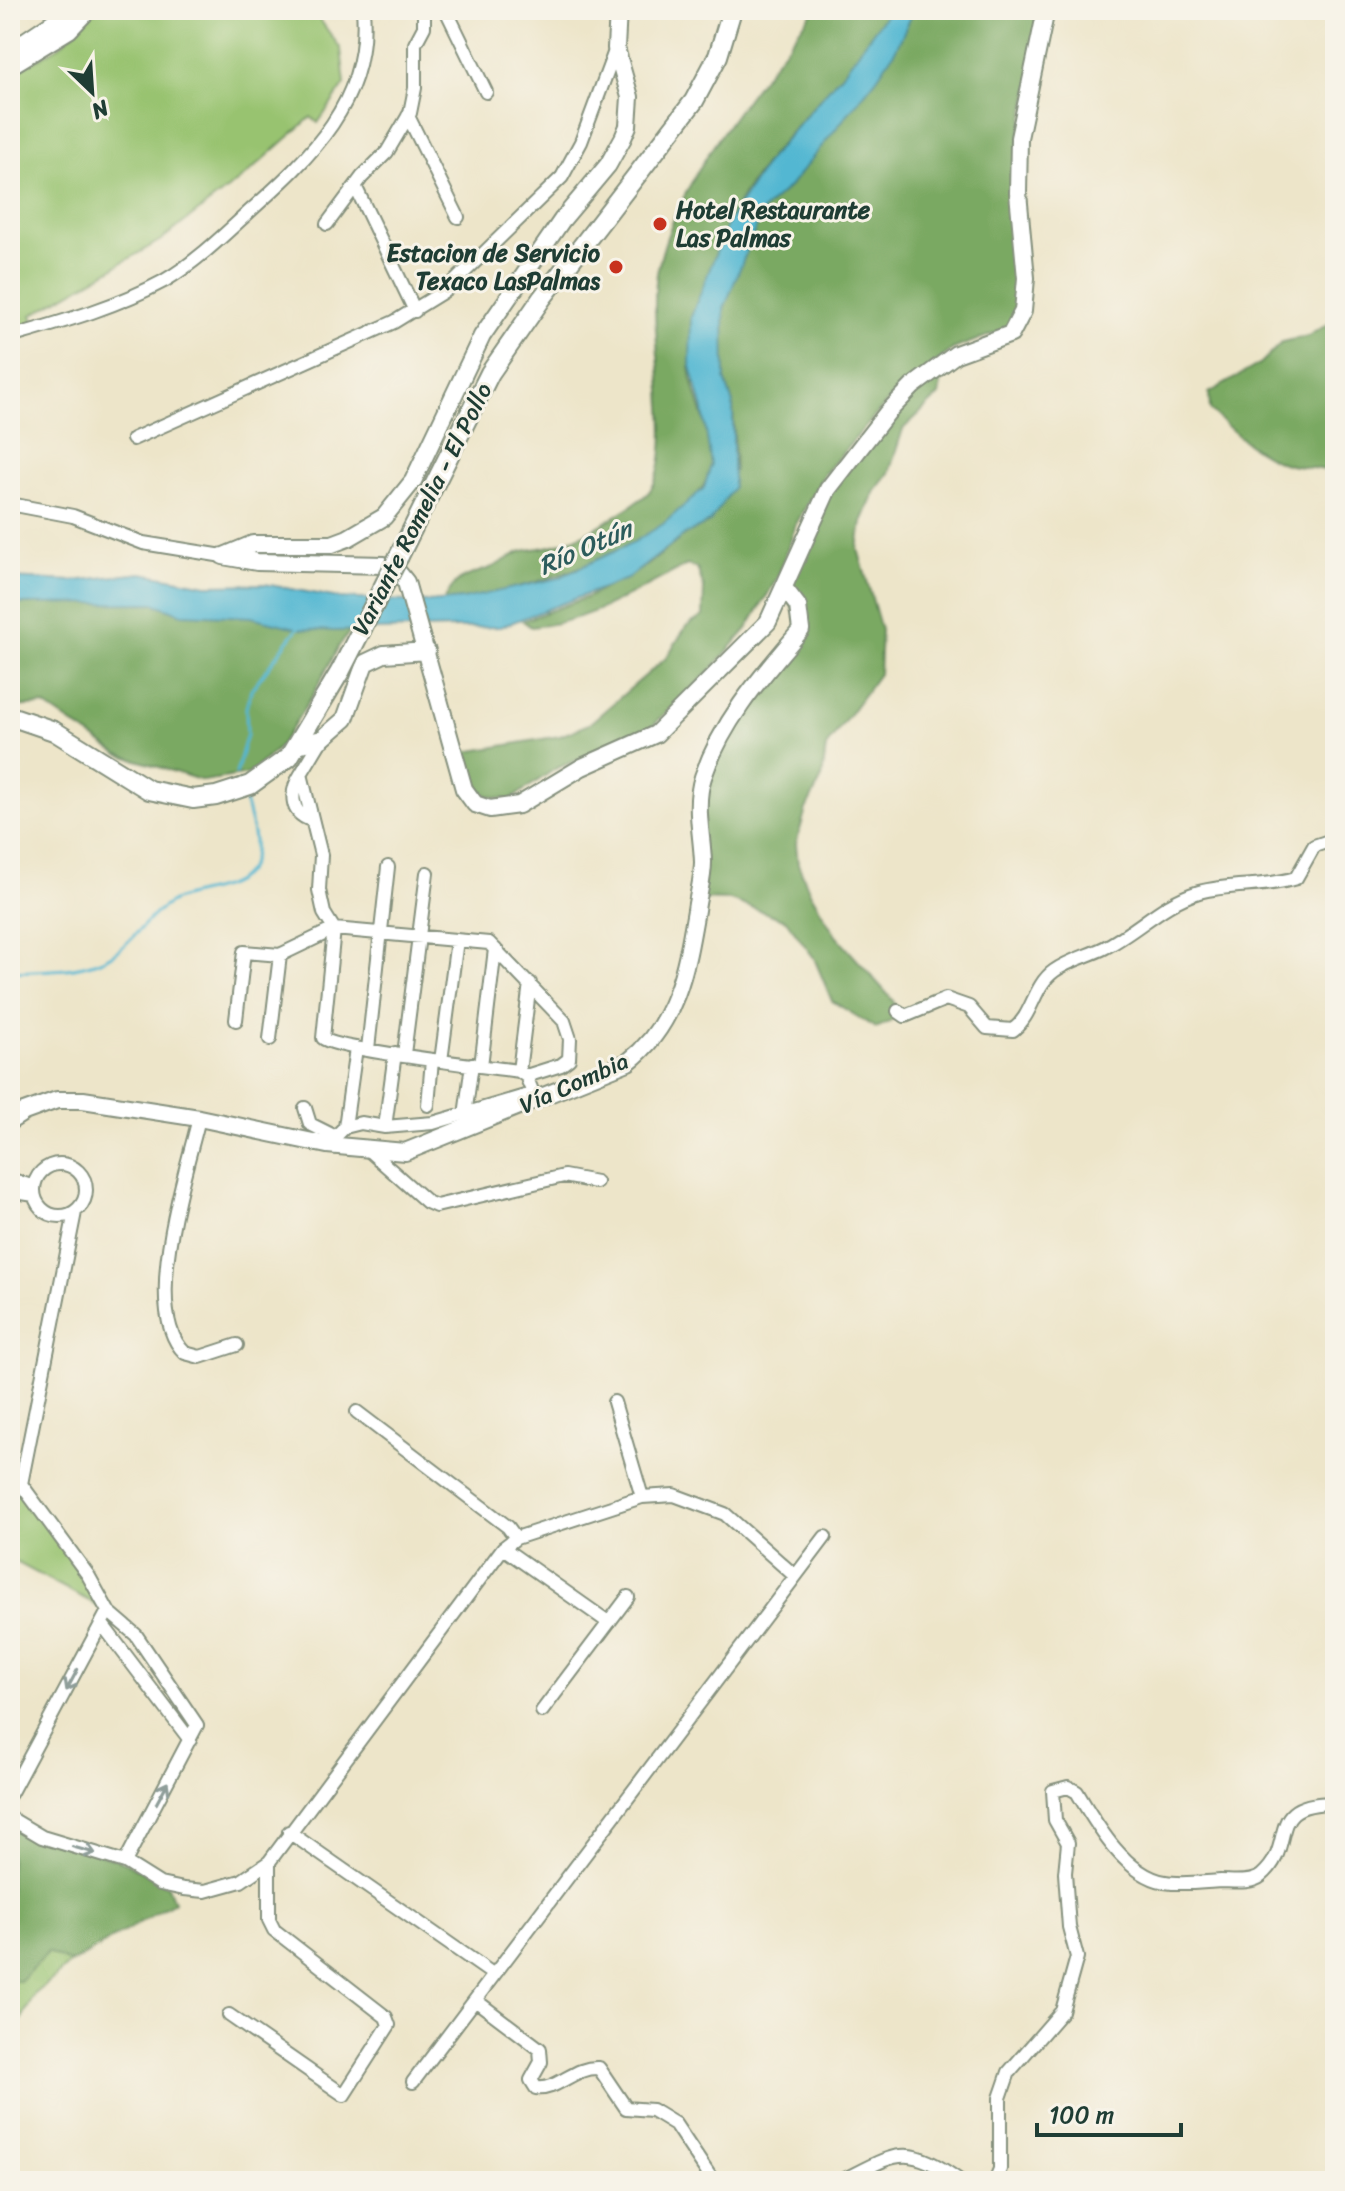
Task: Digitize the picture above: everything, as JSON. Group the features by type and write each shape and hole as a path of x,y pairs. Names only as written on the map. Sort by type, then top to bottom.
{"highway":[{"name":"Variante Romelia - El Pollo","path":"10,716 54,731 149,790 193,799 216,796 250,785 278,766 297,745 341,670 490,373 542,298 694,101 718,56 732,10"}],"main road":[{"path":"10,51 71,10"},
{"path":"10,66 69,30 88,10"},
{"path":"223,556 253,544 332,544 384,517 401,499 413,481 482,336 562,220 608,165 623,138 628,126 630,97 616,48 618,10"},
{"path":"223,556 257,562 384,565 398,572 410,595 422,634 464,789 475,804 505,809 534,798 582,767 656,734 768,622 828,489 887,413 913,386 956,354 998,341 1011,334 1017,326 1023,311 1026,278 1018,193 1019,138 1046,10"},
{"name":"Vía Combia","path":"10,1121 24,1112 57,1100 83,1100 336,1136 366,1148 413,1151 540,1095 628,1062 643,1051 672,1008 686,972 703,864 698,815 703,778 717,743 745,695 801,630 798,606 785,589"},
{"path":"297,745 322,739 349,713 365,663 384,654 427,651"}],"street":[{"path":"10,337 91,313 163,281 201,254 285,180 323,141 352,91 364,40 363,10"},
{"path":"327,224 362,177 394,143 408,116 415,88 415,44 424,27 424,10"},
{"path":"446,10 486,92"},
{"path":"133,439 415,311 446,290 562,177 581,142 616,48"},
{"path":"408,116 458,217"},
{"path":"356,188 415,311"},
{"path":"10,504 73,516 143,543 223,556"},
{"path":"236,1020 244,952 280,955 334,929 489,943 564,1021 570,1039 569,1059 561,1065 523,1074 327,1043 321,1033 334,929 321,902 321,855 301,774 322,739"},
{"path":"898,1011 905,1016 914,1014 946,999 969,1007 987,1028 1013,1030 1025,1021 1033,998 1051,972 1129,933 1151,913 1198,893 1249,883 1272,885 1296,878 1314,846 1335,839"},
{"path":"336,1136 362,1049 388,867"},
{"path":"385,1127 400,1054 427,873"},
{"path":"428,1105 457,940"},
{"path":"465,1115 477,1065 495,949"},
{"path":"270,1039 280,955"},
{"path":"336,1136 361,1123 385,1127 433,1123 540,1095 523,1074 530,983"},
{"path":"305,1108 310,1124 336,1136"},
{"path":"199,1118 166,1267 166,1324 185,1353 200,1357 237,1345"},
{"path":"366,1148 427,1202 436,1206 564,1176 596,1182"},
{"path":"34,1191 42,1172 49,1167 74,1168 86,1190 85,1199 75,1212 16,1486 88,1575 108,1611 136,1635 197,1725 125,1862"},
{"path":"10,1179 34,1191 49,1214 64,1216 75,1212"},
{"path":"10,1191 34,1191"},
{"path":"614,1402 642,1497"},
{"path":"357,1412 508,1527 516,1538"},
{"path":"10,1818 42,1837 125,1862 160,1884 205,1891 241,1881 269,1862 503,1548 516,1538 642,1497 674,1495 725,1514 795,1576"},
{"path":"413,2082 825,1537"},
{"path":"503,1548 608,1622"},
{"path":"542,1711 628,1597"},
{"path":"10,1794 108,1611"},
{"path":"102,1624 190,1740"},
{"path":"995,2181 1000,2169 1000,2098 1009,2072 1062,2011 1077,1957 1069,1927 1065,1873 1068,1843 1055,1820 1053,1791 1068,1787 1077,1792 1131,1865 1148,1877 1167,1883 1255,1880 1268,1869 1291,1813 1308,1804 1335,1803"},
{"path":"289,1832 494,1975"},
{"path":"229,2015 344,2095 389,2025 386,2017 274,1930 269,1920 269,1862"},
{"path":"475,2000 540,2049 541,2062 531,2080 536,2088 544,2089 584,2068 599,2068 626,2108 652,2110 675,2124 713,2181"},
{"path":"841,2181 891,2157 916,2154 960,2181"}],"green space":[{"path":"96,10 313,10 341,49 345,84 318,123 311,117 246,175 161,240 32,315 37,329 10,337 10,75 60,46"},
{"path":"814,10 889,10 869,42 754,178 728,222 706,292 690,363 711,456 710,469 697,496 671,520 636,542 596,561 512,589 444,601 462,578 523,551 554,545 585,533 628,508 651,489 659,469 663,415 655,293 658,268 669,232 702,164"},
{"path":"899,10 1047,10 1019,138 1025,289 1017,325 953,349 889,400 824,474 796,524 779,575 747,629 710,671 646,732 555,769 510,800 488,796 464,779 460,753 560,736 589,724 666,658 686,627 703,616 704,588 697,568 687,565 612,604 573,619 531,627 523,621 588,597 648,565 686,534 710,522 735,469 733,404 725,379 723,309 763,210 789,187 837,126"},
{"path":"1335,320 1335,473 1292,466 1265,455 1245,442 1210,410 1209,393 1261,363 1282,342 1308,336"},
{"path":"936,369 941,383 939,395 903,429 889,473 875,491 862,522 858,549 881,630 879,674 826,747 822,778 806,809 796,844 798,864 810,892 836,936 892,999 898,1011 890,1022 876,1028 832,1001 814,958 786,920 730,900 697,899 698,815 717,743 801,630 785,589 828,489"},
{"path":"114,592 363,614 339,646 313,695 279,747 249,774 203,781 118,754 44,705 10,707 10,597"},
{"path":"21,1484 108,1611 10,1559 10,1489"},
{"path":"10,1818 35,1833 125,1862 168,1886 174,1902 71,1963 48,1952 20,1981 10,1980"},
{"path":"48,1952 71,1963 35,1994 10,2041 10,1980 20,1981"}],"water":[{"name":"Río Otún","path":"889,10 914,10 896,49 877,78 789,187 763,210 724,309 725,379 733,404 733,488 710,522 686,534 627,579 500,627 334,631 300,629 251,617 182,614 153,603 10,604 10,578 73,581 142,573 207,585 265,584 339,598 427,602 463,599 558,578 632,543 663,524 704,488 711,465 703,410 690,363 691,317 728,222 768,160 845,70"}],"waterway":[{"path":"236,774 247,734 246,708 251,690 300,625"},
{"path":"10,975 12,972 66,969 97,962 119,950 173,901 235,882 250,867 254,851 245,801"}],"place":[{"name":"Hotel Restaurante Las Palmas","path":"660,224"},
{"name":"Estacion de Servicio Texaco LasPalmas","path":"616,267"}]}
